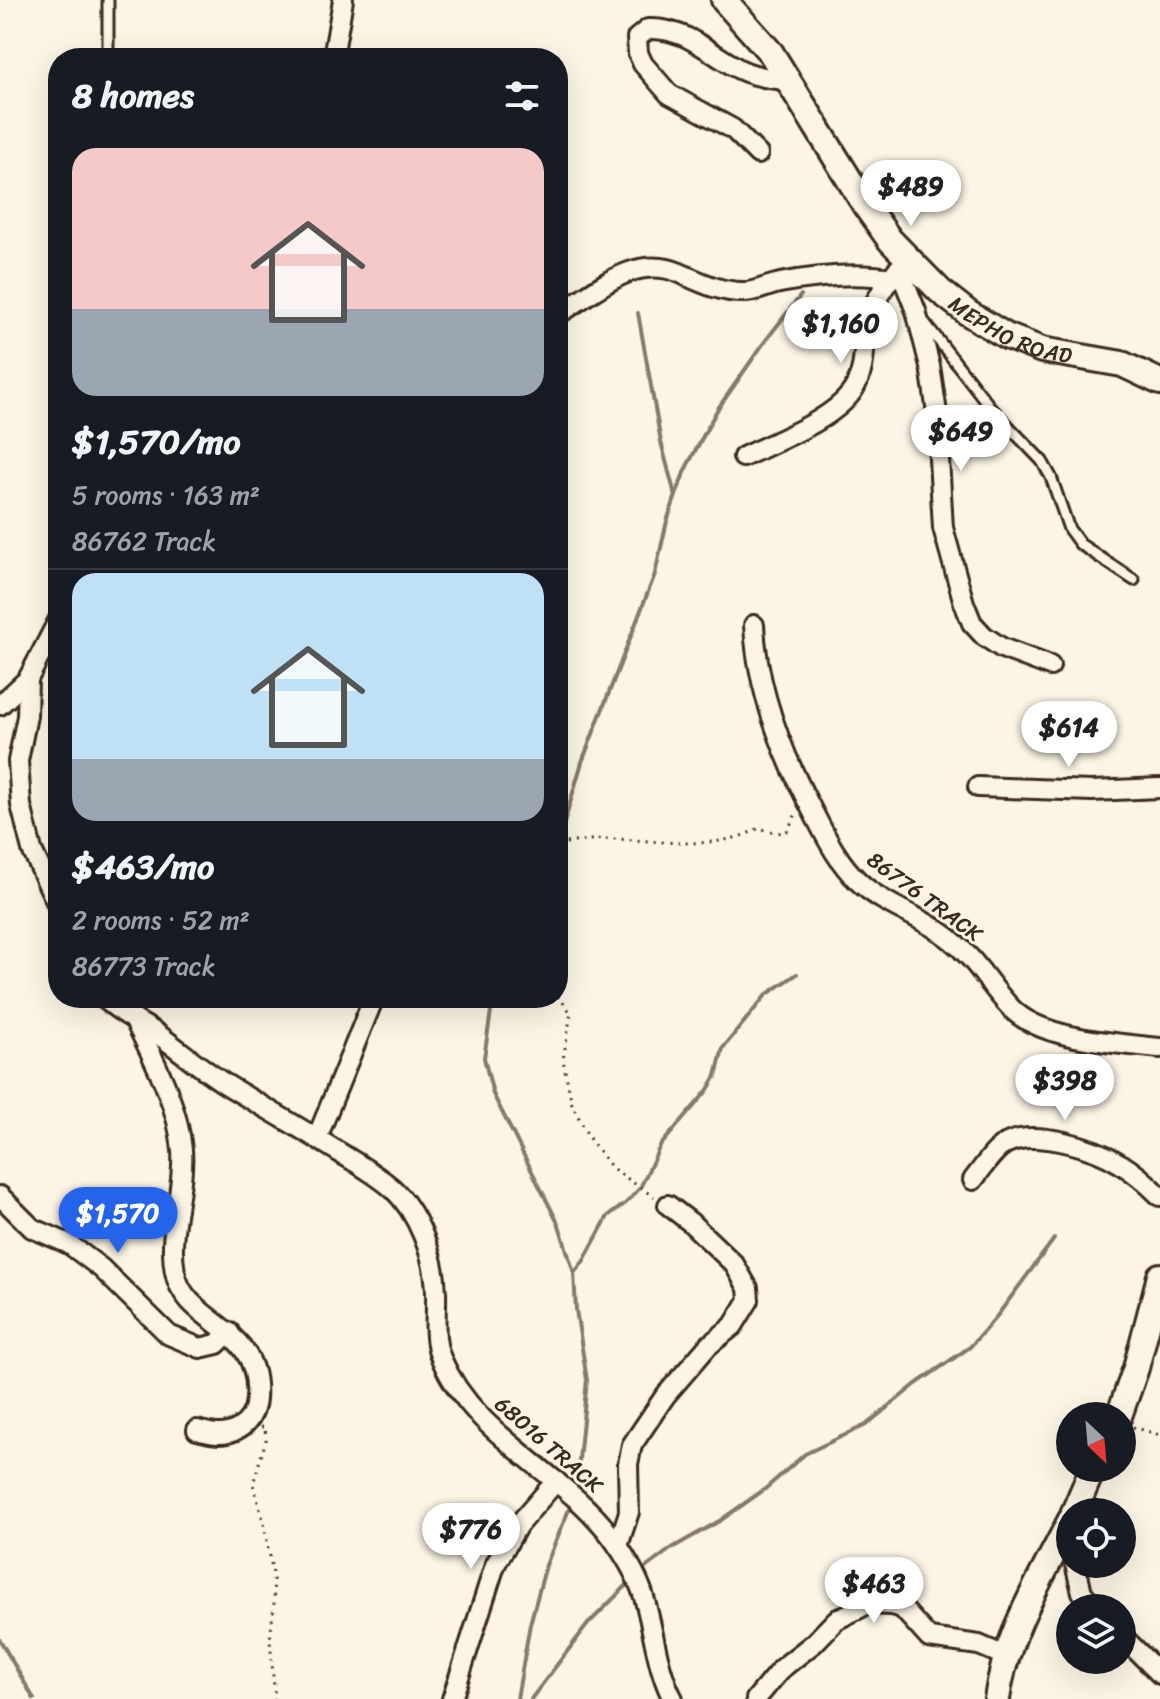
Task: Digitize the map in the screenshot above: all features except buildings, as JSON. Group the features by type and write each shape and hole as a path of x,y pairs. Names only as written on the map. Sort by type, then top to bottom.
{"street":[{"path":"335,48 343,0"},
{"name":"MEPHO ROAD","path":"724,0 771,53 865,205 899,268 940,291 968,313 1006,336 1042,350 1122,364 1160,382"},
{"path":"758,154 733,129 669,94 643,64 637,38 648,29 670,30 741,70 758,77 788,80"},
{"path":"568,308 621,274 653,266 671,269 713,287 743,292 827,276 858,275 899,268"},
{"path":"899,268 916,311 934,389 943,528 964,603 972,623 984,636 1002,648 1050,666"},
{"path":"743,457 814,423 848,399 863,364 872,309 899,268"},
{"name":"86776 TRACK","path":"754,625 760,675 785,757 834,852 856,880 962,948 979,964 1010,1008 1020,1017 1055,1031 1160,1048"},
{"path":"0,705 28,679 48,640"},
{"path":"28,679 27,716 18,761 21,805 32,850 48,884"},
{"path":"978,787 1092,791 1160,788"},
{"name":"68016 TRACK","path":"119,1008 206,1072 317,1138 392,1188 416,1222 433,1269 435,1334 439,1355 448,1374 477,1413 594,1515 618,1546 643,1594 662,1672 673,1699"},
{"path":"317,1138 370,1008"},
{"path":"133,1017 169,1097 182,1151 175,1231 175,1271 179,1284 189,1300 229,1332 248,1354 256,1387 256,1403 252,1415 243,1426 221,1434 197,1430"},
{"path":"973,1180 1007,1144 1019,1140 1040,1140 1069,1143 1108,1157 1141,1178 1160,1196"},
{"path":"0,1196 32,1228 69,1244 101,1268 169,1335 200,1348 217,1344 229,1332"},
{"path":"618,1546 629,1512 628,1464 632,1445 665,1396 708,1346 733,1326 749,1300 748,1288 734,1264 668,1205"},
{"path":"1124,1402 1160,1276"},
{"path":"452,1699 495,1565 518,1525 556,1481"},
{"path":"997,1699 1005,1656 1030,1596 1056,1547"},
{"path":"756,1699 781,1669 814,1643 836,1620 868,1604 902,1608 929,1638 979,1645 1005,1656"},
{"path":"1136,1650 1160,1674"}],"lane":[{"path":"108,0 108,48"},
{"path":"916,311 970,383 1042,461 1051,477 1069,529 1080,544 1134,580"}],"path":[{"path":"568,843 606,839 710,841 749,834 759,828 778,833 787,831 794,822 804,797"},
{"path":"567,1008 571,1013 563,1060 572,1104 589,1138 612,1168 668,1205"},
{"path":"243,1426 265,1427 266,1440 253,1484 273,1575 270,1640 275,1699"},
{"path":"1136,1428 1160,1435"}],"waterway":[{"path":"568,810 582,762 655,574 667,521 685,470 717,410 801,295"},
{"path":"638,313 661,442 675,495"},
{"path":"574,1273 608,1216 640,1188 660,1146 707,1091 716,1076 723,1048 766,995 797,974"},
{"path":"492,1008 484,1058 493,1094 559,1225 574,1273 576,1310 587,1380 576,1490"},
{"path":"640,1572 765,1489 805,1454 866,1425 916,1384 970,1347 1054,1239"},
{"path":"517,1699 530,1624 546,1565 572,1502"},
{"path":"531,1699 588,1624 631,1581"},
{"path":"0,1640 34,1699"}]}
